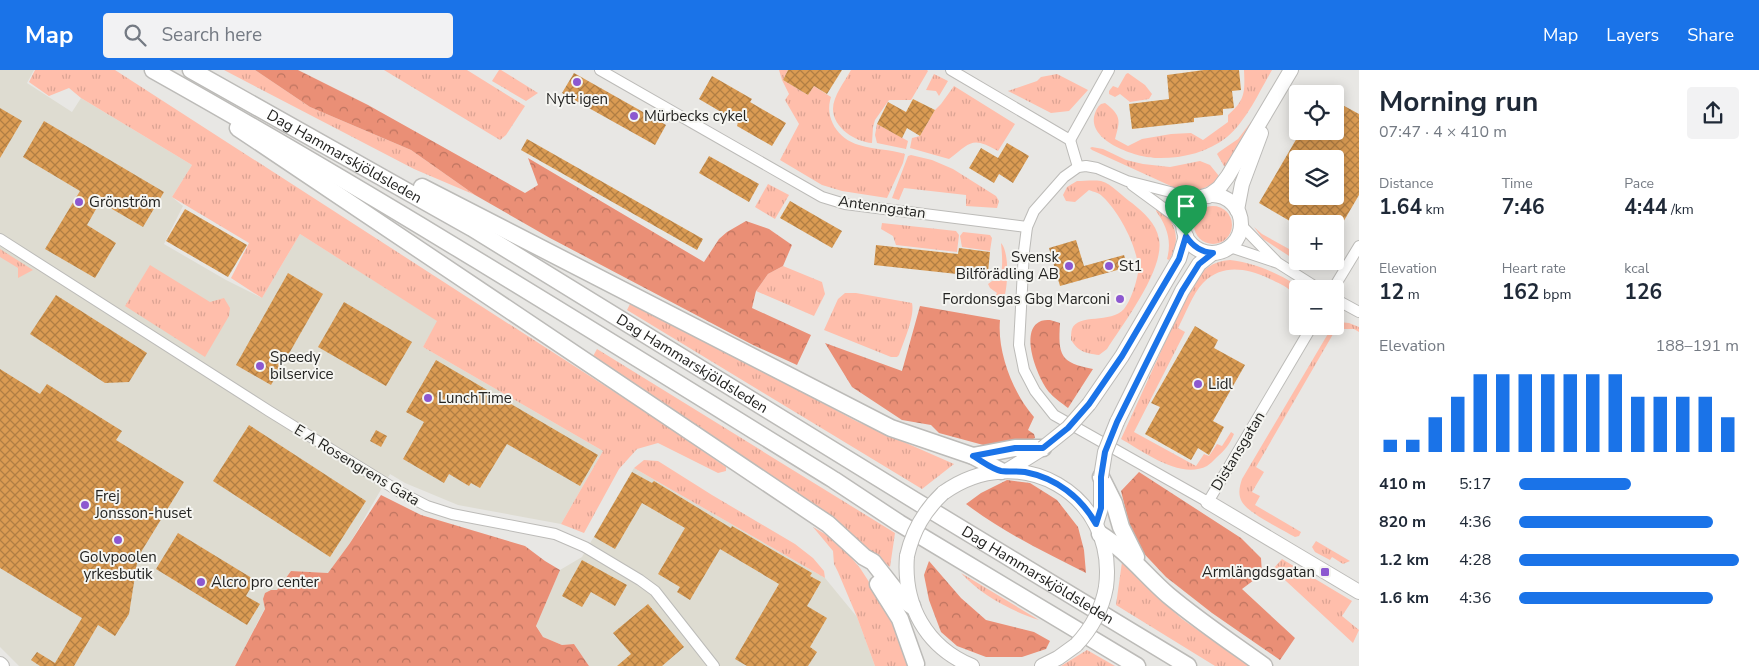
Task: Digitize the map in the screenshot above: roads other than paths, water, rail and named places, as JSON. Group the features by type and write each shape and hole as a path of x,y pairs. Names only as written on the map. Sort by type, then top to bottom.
{"main road":[{"path":"152,70 828,524 864,557 873,562 902,599 914,611"},
{"name":"Dag Hammarskjöldsleden","path":"152,70 382,201 899,522 1137,666"},
{"name":"Dag Hammarskjöldsleden","path":"191,70 472,228 1188,666"},
{"path":"195,70 891,428 973,456 1004,470"},
{"path":"973,456 1015,448 1043,448"},
{"path":"1101,477 1114,503 1121,527 1141,568"},
{"path":"1098,529 1116,543 1167,594 1203,623 1264,666"},
{"path":"864,557 867,567 900,620 916,665"}],"street":[{"name":"Antenngatan","path":"600,70 822,197 845,204 1027,227"},
{"path":"951,70 1070,140 1078,167"},
{"path":"1070,140 1109,70"},
{"path":"1004,470 1043,448 1068,428 1089,404 1122,356 1179,259 1185,232 1184,220 1187,210 1219,188 1228,176 1291,70"},
{"path":"1237,210 1242,184 1275,97"},
{"path":"1208,502 1054,414 1035,391 1024,370 1019,345 1027,227 1034,212 1064,177 1078,167 1086,166 1097,168 1127,181 1203,198 1223,198 1233,204 1237,210 1241,225 1278,264"},
{"path":"1127,181 1173,215 1190,242 1199,250 1213,253 1230,247 1236,240 1241,225"},
{"name":"E A Rosengrens Gata","path":"0,238 269,411 400,492 427,506 452,514 555,534 585,547 635,576 654,591 714,666"},
{"path":"1338,280 1359,246"},
{"path":"1230,247 1278,264 1304,280"},
{"path":"1098,529 1101,508 1101,477 1105,452 1117,422 1182,291 1199,264 1213,253"},
{"path":"1344,303 1359,312"},
{"name":"Distansgatan","path":"1307,335 1208,502 1359,592"},
{"path":"916,665 914,611 907,582 907,556 914,532 919,521 944,493 964,480 1004,470 1034,474 1059,485 1080,502 1098,529 1107,560 1104,598 1096,619 1076,645 1058,658 1042,666"},
{"path":"914,611 925,630 936,643 948,654 972,666"}],"place":[{"name":"Nytt igen","path":"577,82"},
{"name":"Mürbecks cykel","path":"634,116"},
{"name":"Grönström","path":"79,202"},
{"name":"Svensk Bilförädling AB","path":"1069,266"},
{"name":"St1","path":"1109,266"},
{"name":"Fordonsgas Gbg Marconi","path":"1120,299"},
{"name":"Speedy bilservice","path":"260,366"},
{"name":"Lidl","path":"1198,384"},
{"name":"LunchTime","path":"428,398"},
{"name":"Frej Jonsson-huset","path":"85,505"},
{"name":"Golvpoolen yrkesbutik","path":"118,540"},
{"name":"Armlängdsgatan","path":"1325,572"},
{"name":"Alcro pro center","path":"201,582"}]}
